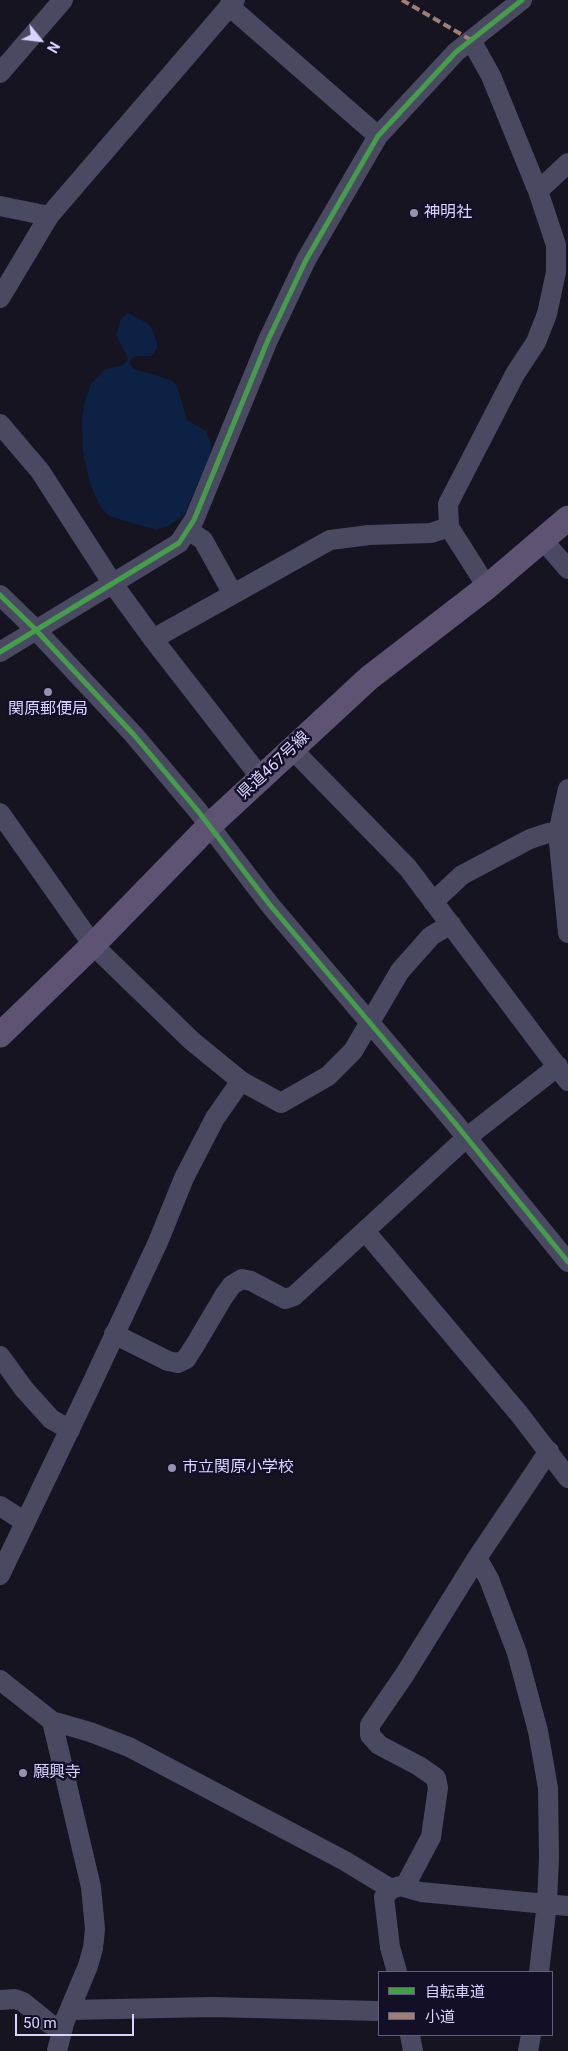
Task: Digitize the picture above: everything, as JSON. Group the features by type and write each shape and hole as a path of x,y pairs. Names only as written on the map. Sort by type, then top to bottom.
{"main road":[{"name":"県道467号線","path":"0,1035 93,945 209,826 369,678 487,587 568,518"}],"street":[{"path":"0,73 63,0"},
{"path":"0,652 35,629 82,604 179,544 188,530 268,340 306,260 378,136 456,52 522,0"},
{"path":"3,288 49,216 232,3 378,136"},
{"path":"470,40 491,76 562,249 547,314 536,342 515,374 448,504 449,527 487,587"},
{"path":"538,191 568,163"},
{"path":"0,206 49,216"},
{"path":"0,424 40,471 113,584 153,639 261,778"},
{"path":"153,639 330,540 431,533 449,527"},
{"path":"188,530 203,540 233,594"},
{"path":"543,540 568,569"},
{"path":"0,595 35,629 134,735 209,826 270,906 370,1023 568,1262"},
{"path":"114,1334 168,1362 178,1362 186,1359 232,1285 242,1279 251,1280 285,1299 294,1296 466,1138 563,1074 408,868 362,823 292,749"},
{"path":"568,789 558,833 568,933"},
{"path":"0,813 93,945 192,1041 241,1081 281,1103 328,1076 353,1051 400,971 431,936 451,924"},
{"path":"433,902 462,875 530,839 548,833 558,833"},
{"path":"0,1575 158,1242 184,1178 215,1118 241,1081"},
{"path":"365,1231 550,1451 568,1478"},
{"path":"0,1356 24,1390 51,1419 70,1430"},
{"path":"397,1971 390,1947 384,1897 398,1888 432,1837 438,1788 436,1778 379,1746 370,1735 370,1725 405,1674 477,1558 550,1451"},
{"path":"0,1506 25,1522"},
{"path":"477,1558 489,1579 517,1653 538,1731 548,1788 549,1858 547,1903 539,1971"},
{"path":"0,1680 52,1721 90,1732 128,1747 398,1888 421,1892 568,1906"},
{"path":"52,1721 90,1887 95,1929 88,1966 63,2028 57,2051"},
{"path":"0,2000 16,1999 24,2002 50,2024 63,2028"},
{"path":"70,2010 95,2011 212,2006 378,2010"},
{"path":"410,2036 413,2051"},
{"path":"528,2051 531,2036"}],"water":[{"path":"128,313 147,323 152,329 157,343 157,349 151,356 136,356 129,363 134,369 171,380 177,386 187,420 206,431 211,444 210,456 184,515 168,526 156,530 109,516 100,506 90,484 83,452 82,417 91,384 104,370 123,365 128,359 116,335 121,319"}],"marked path":[{"path":"402,0 471,40"}],"cycle path":[{"path":"0,652 179,543 194,520 268,340 306,260 378,136 456,52 522,0"},
{"path":"0,595 35,629 134,735 198,811 270,905 454,1122 568,1262"}],"place":[{"name":"神明社","path":"414,213"},
{"name":"関原郵便局","path":"48,692"},
{"name":"市立関原小学校","path":"172,1468"},
{"name":"願興寺","path":"23,1773"}]}
